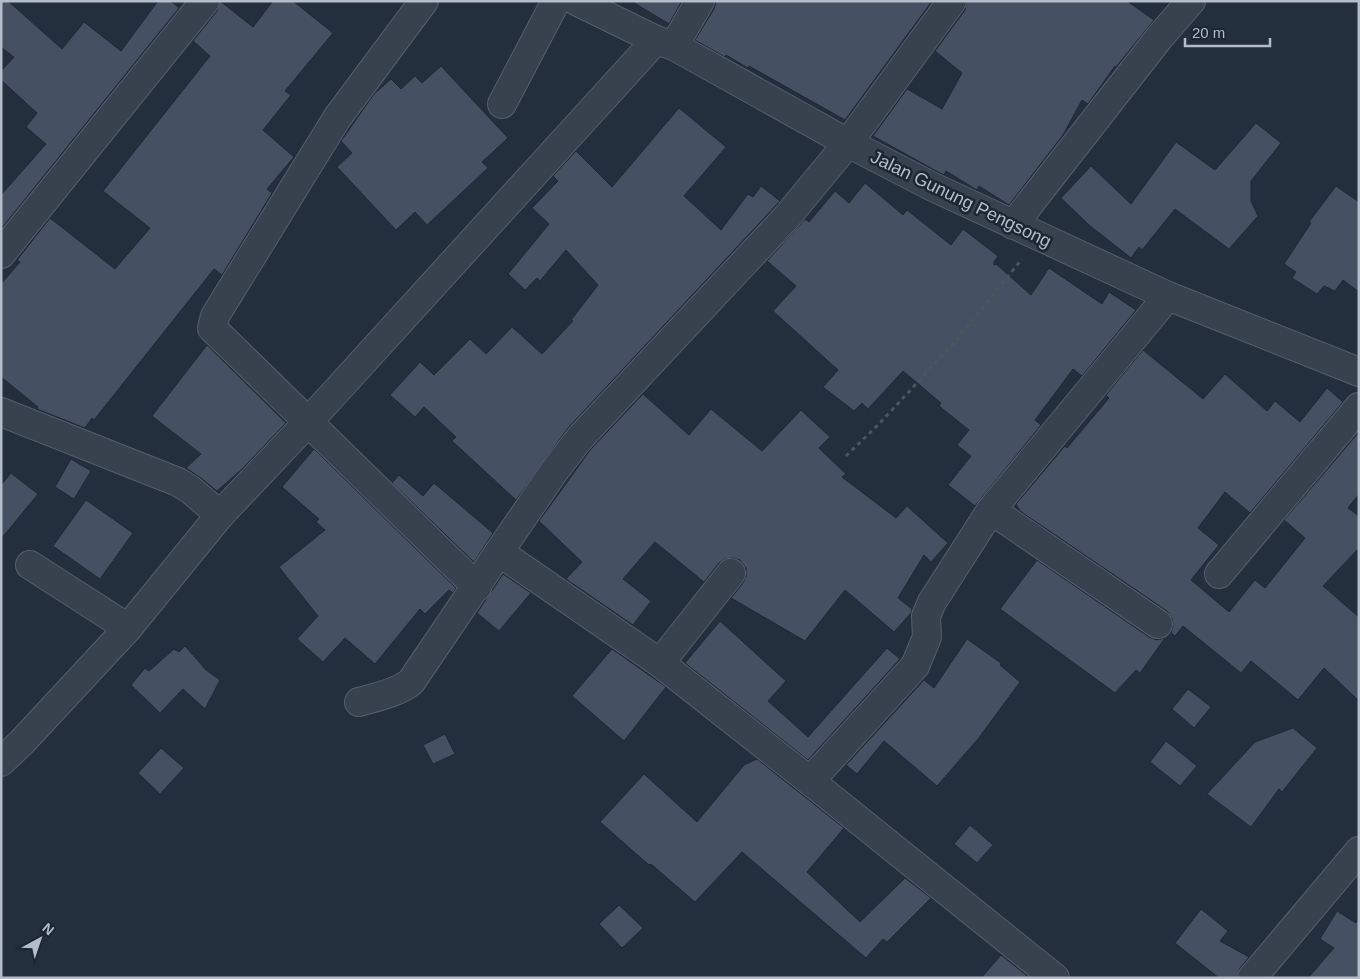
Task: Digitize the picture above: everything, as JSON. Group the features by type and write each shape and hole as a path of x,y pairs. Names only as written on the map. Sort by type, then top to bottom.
{"street":[{"path":"1,254 205,1"},
{"path":"424,1 337,118 214,319 212,328 477,587"},
{"path":"502,104 556,1"},
{"name":"Jalan Gunung Pengsong","path":"576,1 665,43 848,144 1013,225 1168,296 1359,372"},
{"path":"1,762 128,628 220,515 665,43 700,1"},
{"path":"359,702 396,691 411,682 499,552 579,439 785,218 848,144 952,1"},
{"path":"1013,225 1159,38 1191,1"},
{"path":"810,781 915,666 927,637 926,616 932,602 991,510 1168,296"},
{"path":"1219,574 1359,407"},
{"path":"1,412 178,482 191,490 220,515"},
{"path":"991,510 1158,624"},
{"path":"499,552 660,663 1055,978"},
{"path":"30,565 128,628"},
{"path":"660,663 731,573"},
{"path":"1252,978 1359,851"}],"path":[{"path":"846,456 953,344 1039,237"}],"building":[{"path":"1,1 8,1 62,49 84,22 121,51 158,1 171,1 179,8 1,229 1,195 46,144 26,127 37,113 1,80 1,71 14,57 1,47"},
{"path":"220,1 253,27 273,1 293,1 333,33 285,91 291,95 263,130 294,157 267,189 272,193 222,275 214,269 94,420 92,418 85,428 37,409 38,407 1,377 1,284 20,262 17,260 50,218 115,269 150,228 103,191 210,56 193,41 217,11"},
{"path":"631,1 682,1 669,24"},
{"path":"716,1 932,1 845,120 749,66 748,68 726,55 725,57 695,40 714,9"},
{"path":"967,1 1127,1 1154,20 1115,66 1088,104 1082,100 1063,135 1009,205 979,186 977,190 946,171 944,175 873,136 907,89 942,109 962,73 935,51 965,10"},
{"path":"441,66 508,138 482,162 488,168 427,225 415,212 396,230 337,167 352,153 341,141 374,94 391,79 401,89 415,76 422,83"},
{"path":"679,108 726,147 684,196 721,230 748,194 753,197 761,186 780,201 568,428 516,500 452,441 456,437 424,407 415,417 390,395 420,362 434,375 470,339 486,354 512,327 542,354 573,321 571,320 598,285 566,250 540,281 537,278 525,290 508,274 549,224 532,208 558,181 553,176 576,151 612,187"},
{"path":"1256,123 1281,143 1251,181 1251,201 1258,216 1229,249 1175,209 1142,250 1139,247 1131,258 1089,225 1061,198 1091,166 1131,204 1176,142 1215,170"},
{"path":"865,183 903,215 907,210 951,245 963,229 998,256 994,265 996,264 1031,295 1049,268 1102,304 1109,292 1136,310 1082,376 1073,369 1035,420 1041,425 975,506 948,485 971,456 957,445 969,430 939,406 941,403 903,371 868,409 862,403 854,411 823,387 838,370 773,311 796,286 767,261 805,219 809,222 835,191 849,203"},
{"path":"1336,186 1359,202 1359,292 1343,280 1335,291 1324,286 1317,294 1292,278 1296,272 1284,264 1311,223 1309,222"},
{"path":"207,345 286,423 242,469 217,491 186,468 201,454 152,416"},
{"path":"1143,350 1203,399 1225,374 1267,411 1275,401 1300,422 1327,388 1343,402 1250,513 1225,492 1198,528 1219,545 1191,580 1229,612 1255,580 1265,588 1305,538 1284,520 1359,432 1359,494 1348,508 1359,516 1359,548 1323,586 1359,617 1359,701 1324,668 1298,700 1251,661 1241,673 1183,626 1175,636 1171,633 1173,626 1172,618 1167,611 1020,511 1016,504 1109,398 1106,395"},
{"path":"643,394 689,435 711,409 762,451 801,410 830,437 819,448 846,474 842,477 896,518 907,506 948,543 931,562 924,555 898,598 912,609 911,613 894,632 845,590 805,641 731,598 746,576 746,568 740,560 733,558 725,559 719,563 704,582 655,542 623,579 651,601 633,625 566,579 582,562 539,521 591,449"},
{"path":"314,449 456,588 453,593 449,590 425,614 420,609 375,664 345,638 323,662 297,639 318,616 279,567 325,530 316,522 319,519 282,487"},
{"path":"71,459 91,471 74,499 55,487"},
{"path":"11,473 38,494 1,539 1,485"},
{"path":"399,475 423,496 434,483 493,533 474,562 392,483"},
{"path":"86,500 133,533 100,579 53,546"},
{"path":"1037,560 1149,637 1157,640 1165,638 1140,673 1136,670 1115,693 1000,609"},
{"path":"503,574 531,593 499,631 477,613"},
{"path":"720,621 786,681 768,701 808,737 887,648 900,659 808,760 685,663"},
{"path":"967,639 1001,663 1000,665 1020,682 978,739 937,786 884,741 857,774 846,765 924,680 934,688"},
{"path":"185,646 206,670 220,680 205,709 183,689 160,713 131,685 145,668 149,671 174,649 179,652"},
{"path":"612,649 666,687 624,741 572,696"},
{"path":"1188,689 1211,707 1194,728 1172,709"},
{"path":"1293,728 1317,748 1282,792 1279,789 1251,827 1207,794 1255,742"},
{"path":"445,734 455,754 433,764 423,745"},
{"path":"1166,741 1197,766 1180,786 1150,762"},
{"path":"161,748 184,768 160,794 138,773"},
{"path":"757,759 844,828 807,872 860,922 905,878 931,898 887,942 883,939 866,958 742,852 695,902 600,822 644,774 697,822 744,765"},
{"path":"970,825 993,845 977,863 954,844"},
{"path":"619,905 643,928 622,948 599,924"},
{"path":"1201,909 1228,931 1220,941 1249,957 1240,968 1237,978 1219,978 1175,943"},
{"path":"1337,911 1356,923 1359,920 1359,978 1308,978 1334,948 1320,939"},
{"path":"1001,955 1030,978 981,978"}]}
